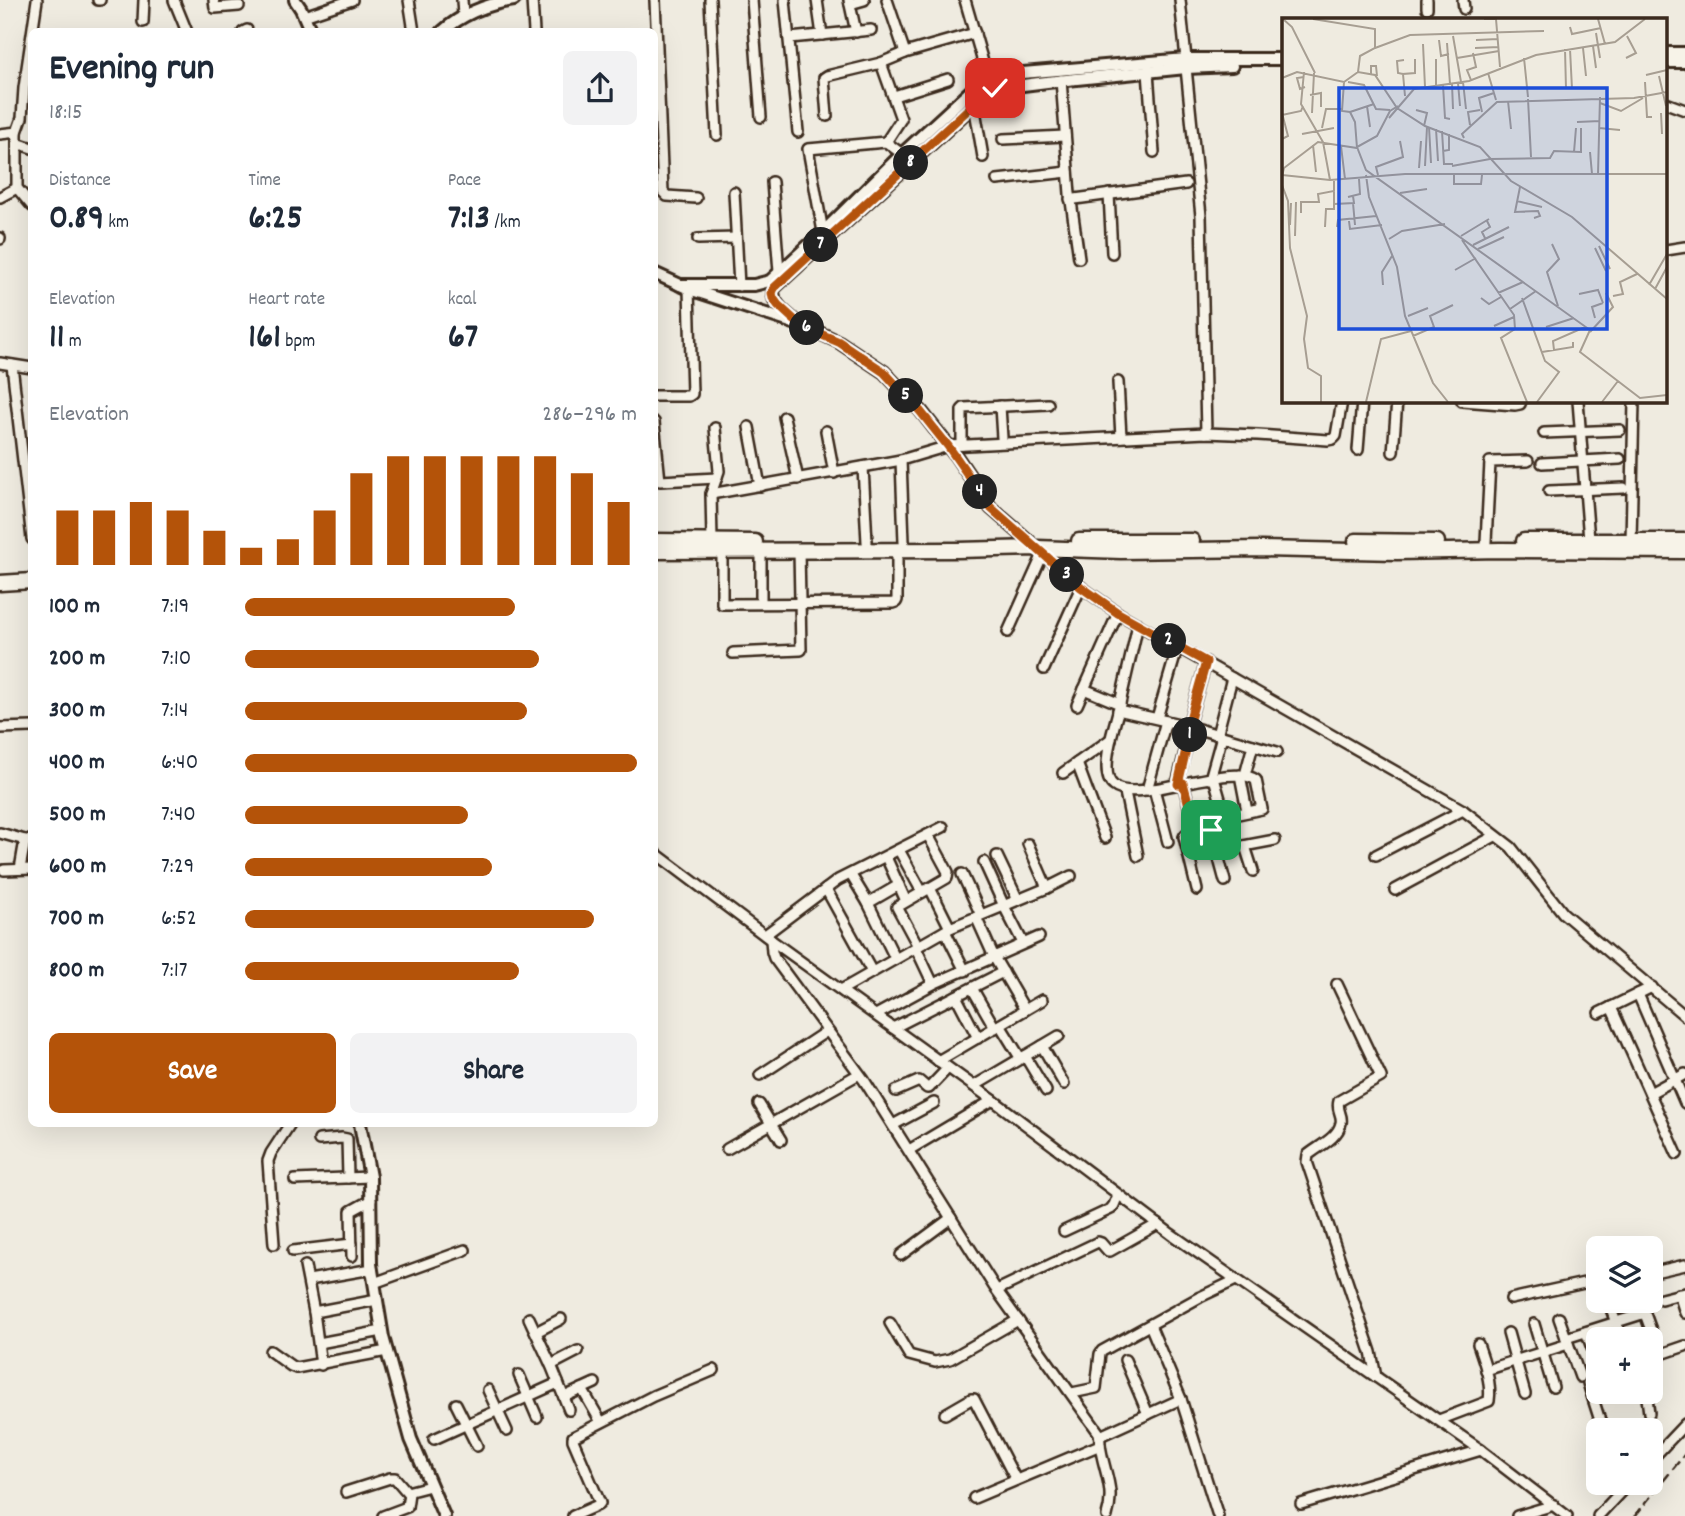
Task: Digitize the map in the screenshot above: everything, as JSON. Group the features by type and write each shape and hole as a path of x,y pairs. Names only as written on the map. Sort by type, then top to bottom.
{"main road":[{"path":"658,541 761,551 799,551 900,546 1036,548 1685,541"},
{"path":"658,551 717,546 867,542 900,546"},
{"path":"1250,545 1397,552 1685,551"},
{"path":"0,575 28,573"},
{"path":"0,583 28,581"}],"street":[{"path":"33,28 37,0"},
{"path":"143,22 144,0"},
{"path":"174,0 185,28"},
{"path":"214,0 214,6 217,8 239,6"},
{"path":"295,0 309,28"},
{"path":"304,16 352,0"},
{"path":"409,0 413,28"},
{"path":"462,0 463,16"},
{"path":"447,28 473,10 514,0"},
{"path":"532,0 534,28"},
{"path":"655,0 656,28"},
{"path":"710,0 717,135"},
{"path":"752,0 761,117"},
{"path":"785,0 798,132"},
{"path":"817,0 821,35"},
{"path":"856,32 849,2 864,0"},
{"path":"887,0 905,53"},
{"path":"965,0 987,76"},
{"path":"1180,0 1201,215 1206,433"},
{"path":"790,37 871,30"},
{"path":"827,116 824,78 827,76 881,63 905,53 975,33"},
{"path":"28,57 22,118 17,132 17,188 28,201"},
{"path":"685,287 739,286 770,281 987,76 1282,59"},
{"path":"881,63 901,119 886,142"},
{"path":"801,326 773,298 774,288 988,91 1061,80 1148,72 1186,63 1282,66"},
{"path":"658,72 663,192 667,196 696,198"},
{"path":"1148,72 1154,152"},
{"path":"894,96 948,79"},
{"path":"1061,80 1070,199 1079,258"},
{"path":"974,104 983,157"},
{"path":"1668,104 1685,110"},
{"path":"0,134 17,132"},
{"path":"1003,139 1065,136"},
{"path":"822,232 808,149 886,142 902,154"},
{"path":"17,143 28,147"},
{"path":"997,180 1068,172"},
{"path":"772,182 779,272"},
{"path":"1070,199 1186,184"},
{"path":"0,197 17,188"},
{"path":"734,192 739,286"},
{"path":"1110,194 1112,253"},
{"path":"698,239 736,237"},
{"path":"658,276 839,342 884,372 948,446 991,508 1081,587 1118,613 1463,810 1511,848 1563,914 1685,1016"},
{"path":"658,396 692,394 685,287"},
{"path":"0,363 28,367"},
{"path":"12,365 28,481"},
{"path":"1118,382 1121,437"},
{"path":"711,494 901,460 948,446 1206,433 1328,440 1336,436 1342,402"},
{"path":"1358,450 1362,402"},
{"path":"1394,452 1397,402"},
{"path":"1490,402 1515,405 1521,402"},
{"path":"1578,402 1589,540"},
{"path":"1631,541 1634,402"},
{"path":"962,445 964,408 1048,404"},
{"path":"1000,406 1002,438"},
{"path":"784,417 799,479"},
{"path":"749,427 760,486"},
{"path":"715,428 719,471 711,494 722,604 896,602 901,460"},
{"path":"1544,433 1620,430"},
{"path":"826,431 834,472"},
{"path":"1542,463 1620,459"},
{"path":"658,461 660,481 717,478"},
{"path":"1486,542 1490,461 1528,461"},
{"path":"863,467 867,542"},
{"path":"1549,491 1624,488"},
{"path":"1008,632 1036,548"},
{"path":"761,551 761,603"},
{"path":"733,653 801,650 799,551"},
{"path":"1044,669 1081,587"},
{"path":"1077,705 1118,613"},
{"path":"1138,624 1111,739 1107,770 1109,780 1125,792 1212,778 1243,775 1254,778 1262,808 1224,817"},
{"path":"1168,842 1150,789 1178,646"},
{"path":"1196,831 1180,783 1206,662"},
{"path":"1232,678 1212,778 1234,848"},
{"path":"1084,690 1119,707 1277,752"},
{"path":"0,728 28,727"},
{"path":"1063,773 1111,739"},
{"path":"1247,811 1243,775 1253,746"},
{"path":"1077,763 1105,838"},
{"path":"1125,792 1138,856"},
{"path":"1376,855 1463,810"},
{"path":"768,937 838,880 943,827"},
{"path":"1197,890 1185,834 1210,829 1225,881"},
{"path":"0,833 28,841 20,869"},
{"path":"928,835 948,875 946,879 897,906 933,984"},
{"path":"1395,890 1495,836"},
{"path":"1217,851 1275,840"},
{"path":"1028,844 1047,888"},
{"path":"1245,846 1253,871"},
{"path":"899,850 948,929 965,971"},
{"path":"998,856 1017,900"},
{"path":"886,857 906,901"},
{"path":"659,861 974,1086 1236,1280 1481,1450 1567,1516"},
{"path":"984,862 1023,943"},
{"path":"4,870 28,869"},
{"path":"962,874 994,957 1025,1010"},
{"path":"851,875 895,958"},
{"path":"841,990 948,929 1071,876"},
{"path":"867,903 899,885"},
{"path":"826,889 872,972"},
{"path":"768,937 774,958 859,1074 997,1290 1072,1394 1100,1440 1110,1486 1107,1516"},
{"path":"876,1015 933,984 1039,937"},
{"path":"893,1028 1003,972"},
{"path":"1337,984 1381,1077 1339,1101 1342,1121 1337,1132 1308,1155 1307,1162 1377,1377"},
{"path":"972,988 997,1027 1023,1057 1046,1091"},
{"path":"1599,1013 1652,988"},
{"path":"1638,994 1685,1103"},
{"path":"956,996 978,1038"},
{"path":"938,1061 1042,1000"},
{"path":"1611,1007 1678,1154"},
{"path":"760,1074 827,1031"},
{"path":"974,1086 1059,1036"},
{"path":"1042,1046 1063,1084"},
{"path":"896,1091 919,1081 929,1088 948,1068"},
{"path":"727,1149 859,1074"},
{"path":"1650,1093 1685,1074"},
{"path":"909,1150 993,1100"},
{"path":"893,1125 934,1103"},
{"path":"759,1104 782,1140"},
{"path":"274,1244 268,1161 288,1127"},
{"path":"361,1127 370,1177 373,1283 382,1331 411,1439 444,1516"},
{"path":"318,1140 347,1139 348,1178"},
{"path":"295,1180 370,1177"},
{"path":"1064,1231 1111,1209 1118,1195"},
{"path":"352,1256 351,1211 371,1200"},
{"path":"901,1255 951,1219"},
{"path":"997,1290 1098,1242 1110,1251 1158,1224"},
{"path":"293,1251 352,1244"},
{"path":"373,1283 466,1250"},
{"path":"1663,1270 1685,1265"},
{"path":"305,1266 321,1365"},
{"path":"309,1280 372,1269"},
{"path":"1072,1394 1096,1388 1102,1351 1236,1280"},
{"path":"1511,1299 1586,1283"},
{"path":"1663,1299 1682,1294 1685,1313"},
{"path":"314,1312 377,1300"},
{"path":"1613,1313 1618,1327"},
{"path":"1601,1327 1645,1313 1648,1327"},
{"path":"529,1318 569,1410"},
{"path":"1559,1318 1580,1377"},
{"path":"537,1332 561,1319"},
{"path":"890,1323 909,1355 940,1362 1018,1320"},
{"path":"1534,1324 1553,1387"},
{"path":"1150,1325 1181,1399 1218,1516"},
{"path":"319,1343 382,1331"},
{"path":"1486,1370 1543,1353 1586,1332"},
{"path":"1508,1333 1525,1394"},
{"path":"1439,1420 1487,1403 1490,1396 1478,1344"},
{"path":"1663,1354 1685,1346"},
{"path":"270,1350 293,1368 387,1351"},
{"path":"551,1365 578,1352"},
{"path":"1125,1360 1149,1414"},
{"path":"573,1516 600,1503 572,1438 653,1396 714,1370"},
{"path":"519,1375 537,1417"},
{"path":"434,1439 558,1383"},
{"path":"564,1397 595,1383"},
{"path":"582,1389 601,1422"},
{"path":"488,1390 507,1430"},
{"path":"945,1414 971,1399 976,1401 1016,1480"},
{"path":"974,1498 1181,1399"},
{"path":"456,1404 477,1446"},
{"path":"1648,1404 1649,1413"},
{"path":"1663,1447 1685,1424"},
{"path":"1301,1504 1481,1450"},
{"path":"346,1492 390,1478 395,1478 405,1492 409,1493 430,1486"},
{"path":"383,1516 407,1507 409,1493"},
{"path":"1598,1516 1618,1495"},
{"path":"1517,1516 1554,1505"}],"railway":[{"path":"1635,1516 1685,1454"}],"route":[{"path":"995,88 988,91 774,288 773,298 801,326 839,342 884,372 956,456 991,508 1081,587 1118,613 1206,662 1188,726 1191,728 1178,784 1183,783 1196,831 1211,830"}]}
